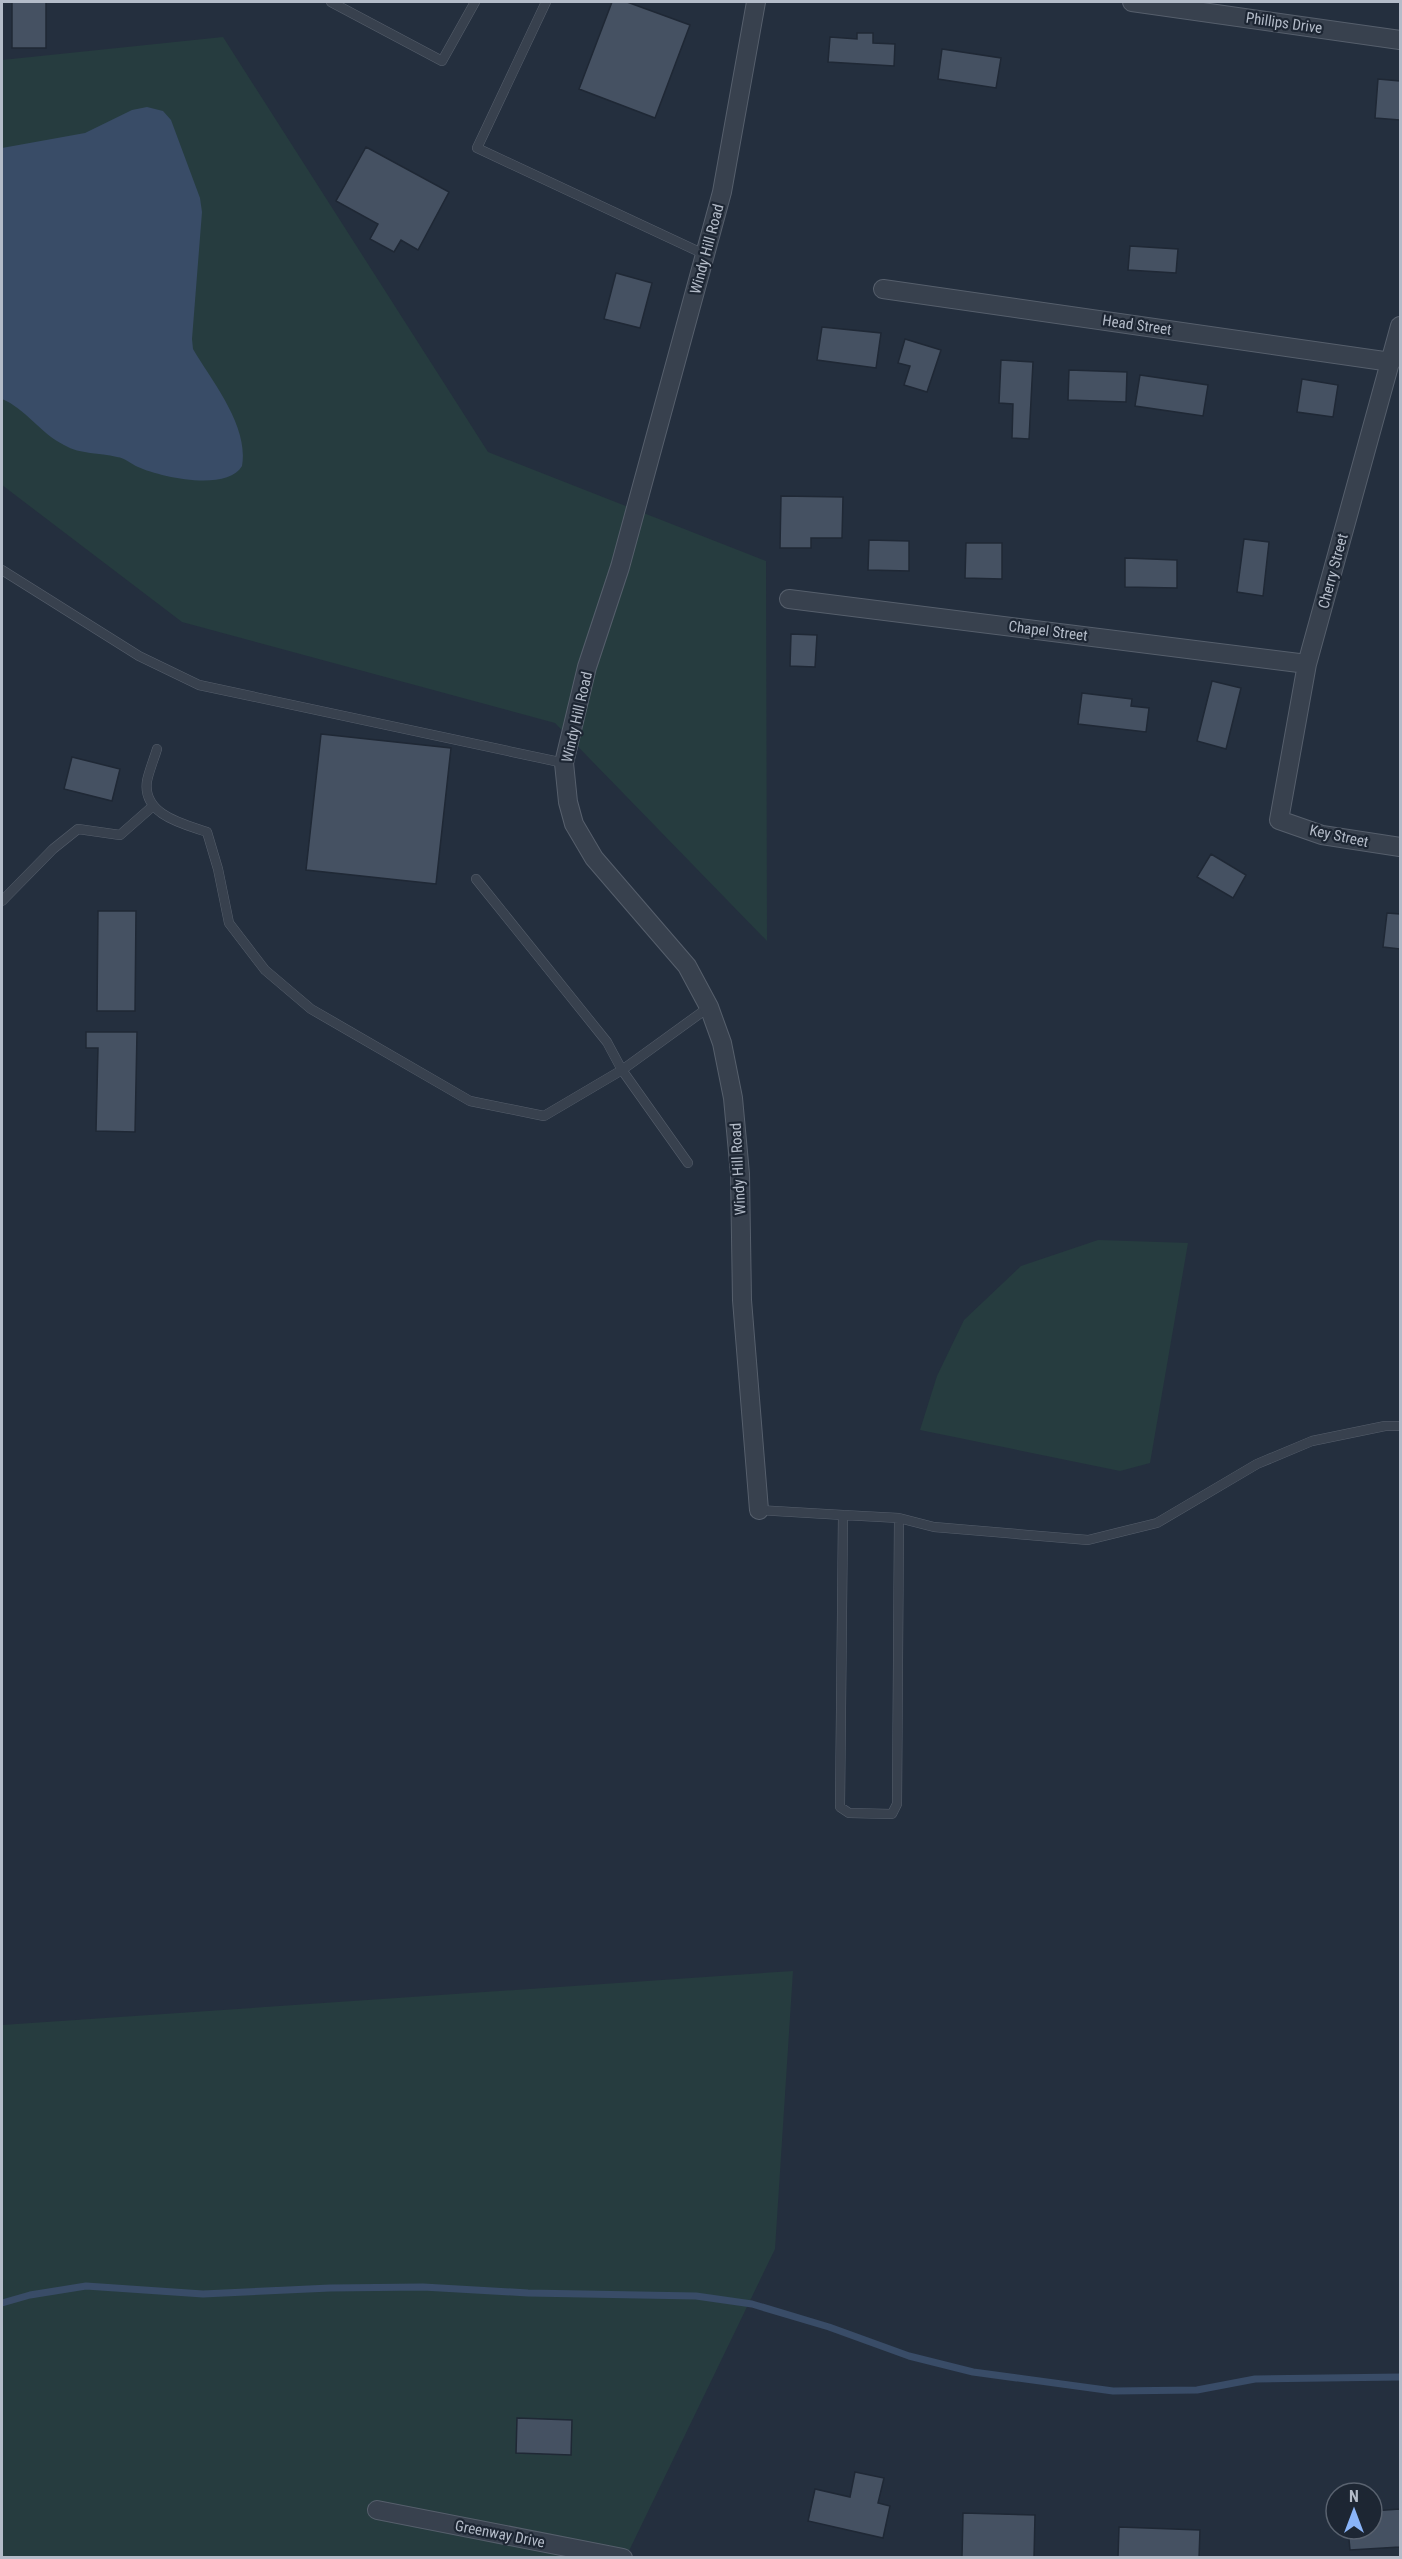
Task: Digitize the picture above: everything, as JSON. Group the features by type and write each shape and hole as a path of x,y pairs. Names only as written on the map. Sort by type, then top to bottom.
{"street":[{"name":"Windy Hill Road","path":"756,2 722,192 620,567 587,668 564,763 568,802 574,824 594,858 687,966 709,1007 722,1043 733,1098 740,1174 742,1300 759,1510"},
{"name":"Phillips Drive","path":"1132,2 1401,40"},
{"name":"Head Street","path":"883,289 1391,362"},
{"name":"Cherry Street","path":"1279,820 1308,664 1401,326"},
{"name":"Chapel Street","path":"789,599 1308,664"},
{"name":"Key Street","path":"1279,820 1322,836 1401,848"},
{"name":"Greenway Drive","path":"377,2510 623,2558"}],"lane":[{"path":"331,2 442,60 475,2"},
{"path":"546,2 477,148 706,255"},
{"path":"2,570 139,656 199,685 564,763"},
{"path":"157,749 147,784 153,806 169,819 207,832 218,869 228,923 265,970 311,1009 470,1101 544,1116 622,1070 709,1007"},
{"path":"2,901 53,849 78,830 120,835 153,806"},
{"path":"476,879 607,1042 622,1070 688,1163"},
{"path":"759,1510 899,1518 934,1527 1088,1540 1156,1523 1257,1464 1312,1441 1385,1426 1401,1426"},
{"path":"843,1515 840,1807 849,1813 892,1815 897,1804 899,1518"}],"green space":[{"path":"223,37 488,452 766,561 767,941 555,723 182,622 2,485 2,60"},
{"path":"1098,1240 1188,1243 1150,1463 1120,1471 920,1430 937,1376 964,1320 1021,1266"},
{"path":"793,1971 775,2249 626,2557 2,2558 2,2025"}],"water":[{"path":"147,107 163,111 171,120 200,198 202,212 193,349 228,405 235,420 243,451 242,466 234,474 223,479 193,480 161,475 110,455 70,448 55,440 11,403 2,399 2,148 85,133 132,110"}],"building":[{"path":"12,2 46,2 46,48 12,48"},
{"path":"612,2 627,2 690,25 655,118 579,89"},
{"path":"857,33 873,33 873,43 895,44 894,66 828,62 830,37 857,39"},
{"path":"942,49 1001,58 996,88 938,79"},
{"path":"1378,79 1400,81 1400,120 1375,118"},
{"path":"366,147 449,192 418,250 401,240 394,252 370,239 378,224 336,201"},
{"path":"1130,246 1178,249 1176,273 1128,270"},
{"path":"616,273 652,283 640,328 604,319"},
{"path":"822,327 881,333 876,368 817,360"},
{"path":"905,339 941,350 927,392 904,385 910,366 898,363"},
{"path":"1001,360 1033,362 1029,439 1012,438 1013,404 999,403"},
{"path":"1069,370 1127,372 1126,402 1068,400"},
{"path":"1140,375 1208,385 1203,416 1135,406"},
{"path":"1302,379 1338,385 1333,417 1297,412"},
{"path":"781,496 843,497 842,538 811,538 811,548 780,548"},
{"path":"1244,539 1269,542 1263,596 1237,592"},
{"path":"869,540 909,541 909,571 868,570"},
{"path":"966,543 1002,543 1002,579 965,578"},
{"path":"1125,558 1177,560 1177,588 1125,587"},
{"path":"791,634 817,635 815,667 790,666"},
{"path":"1212,681 1241,688 1226,749 1197,741"},
{"path":"1082,693 1132,699 1131,706 1149,708 1146,732 1078,724"},
{"path":"321,734 451,748 436,884 306,870"},
{"path":"72,757 120,769 112,801 64,789"},
{"path":"1211,854 1246,875 1233,898 1197,877"},
{"path":"98,911 136,911 135,1011 97,1011"},
{"path":"1387,913 1400,914 1400,949 1383,947"},
{"path":"86,1032 137,1032 135,1132 96,1131 98,1048 86,1048"},
{"path":"517,2418 572,2420 571,2455 516,2453"},
{"path":"855,2472 884,2478 878,2503 890,2506 883,2538 808,2521 815,2489 850,2497"},
{"path":"1400,2509 1400,2547 1350,2550 1349,2541 1384,2541 1384,2510"},
{"path":"963,2513 1035,2515 1034,2558 962,2557"},
{"path":"1119,2527 1200,2530 1199,2558 1118,2557"}],"waterway":[{"path":"2,2303 30,2295 86,2286 203,2294 330,2288 423,2287 528,2293 696,2296 752,2304 829,2327 909,2356 973,2372 1113,2391 1197,2390 1255,2379 1400,2377"}]}
